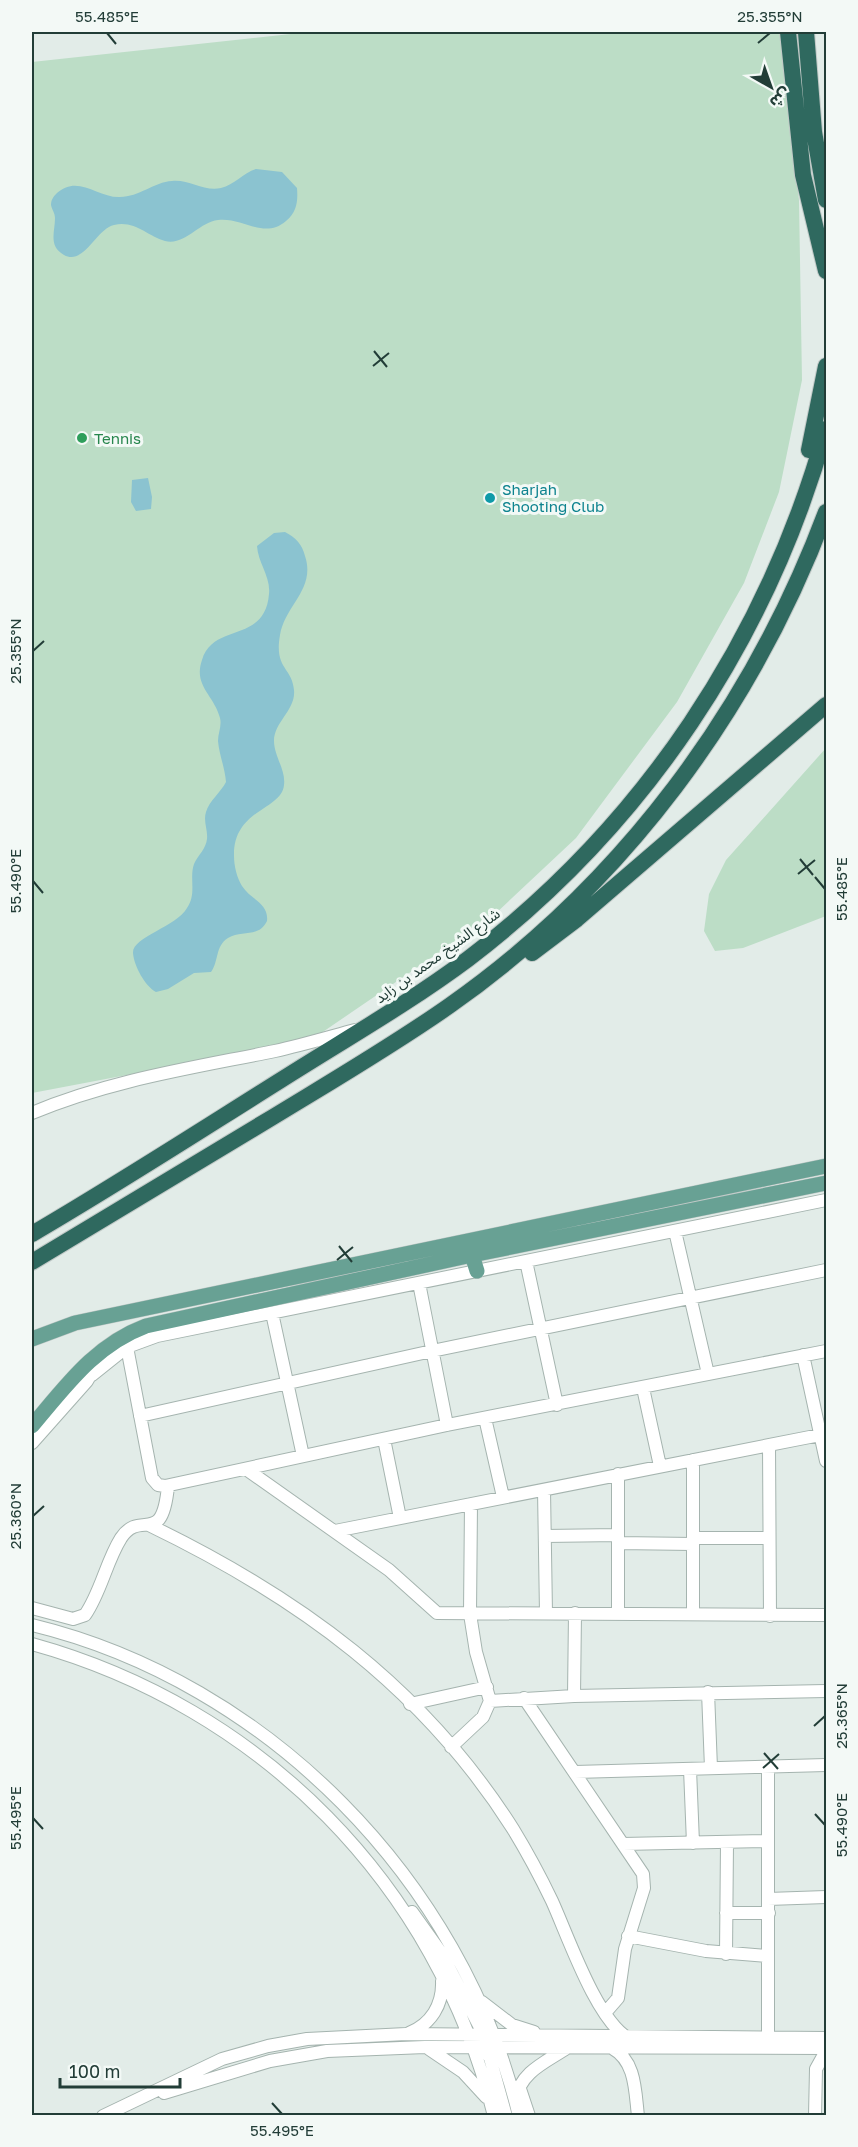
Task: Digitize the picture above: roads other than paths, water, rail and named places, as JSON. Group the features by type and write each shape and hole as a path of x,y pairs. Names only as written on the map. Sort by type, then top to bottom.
{"highway":[{"path":"788,32 803,175 826,271"},
{"path":"806,32 815,141 826,200"},
{"path":"790,539 826,366"},
{"name":"شارع الشيخ محمد بن زايد","path":"32,1234 427,987 497,936 555,885 608,831 657,771 702,709 754,617 790,539 826,429"},
{"path":"450,1005 565,910 618,857 677,786 730,710 768,645 800,578 826,512"},
{"path":"32,1262 313,1092 522,960 577,919 826,705"}],"main road":[{"path":"32,1339 75,1323 826,1166"},
{"path":"32,1426 93,1356 123,1335 157,1322 826,1183"},
{"path":"467,1256 471,1272"}],"street":[{"path":"32,1113 97,1088 277,1050 364,1028"},
{"path":"32,1443 92,1375 127,1347 157,1336 826,1200"},
{"path":"675,1231 708,1374"},
{"path":"526,1261 557,1405"},
{"path":"140,1416 432,1351 826,1270"},
{"path":"419,1282 447,1425"},
{"path":"272,1313 303,1456"},
{"path":"127,1347 152,1478 159,1485 168,1486 447,1425 826,1351"},
{"path":"803,1355 826,1461"},
{"path":"92,1375 93,1356"},
{"path":"643,1388 660,1466"},
{"path":"485,1418 503,1497"},
{"path":"335,1531 820,1435"},
{"path":"384,1439 400,1518"},
{"path":"770,1445 770,1616"},
{"path":"693,1460 693,1614"},
{"path":"246,1469 389,1570 437,1613 826,1615"},
{"path":"618,1474 618,1613"},
{"path":"32,1608 76,1619 85,1615 123,1535 134,1527 156,1522 164,1514 168,1486"},
{"path":"544,1490 546,1612"},
{"path":"451,1747 483,1717 490,1701 476,1652 471,1614 471,1504"},
{"path":"149,1525 237,1570 311,1616 361,1655 451,1747 497,1805 527,1852 606,2015 614,2026 628,2038"},
{"path":"545,1536 693,1541 769,1538"},
{"path":"574,1696 575,1612"},
{"path":"57,1615 60,1632"},
{"path":"32,1625 60,1632 123,1654 189,1686 247,1722 298,1762 344,1807 399,1870 447,1939 478,1999 493,2111"},
{"path":"32,1644 110,1671 156,1691 236,1738 282,1773 322,1810 359,1850 391,1893 441,1974 468,2034"},
{"path":"410,1704 487,1687"},
{"path":"490,1701 708,1692 826,1691"},
{"path":"708,1692 711,1768"},
{"path":"524,1698 623,1844 644,1879 644,1888 628,1936 618,1998 606,2015 602,2031 594,2038"},
{"path":"575,1772 826,1765"},
{"path":"768,1767 768,2037"},
{"path":"690,1769 693,1843"},
{"path":"623,1844 768,1841"},
{"path":"726,1954 727,1843"},
{"path":"391,1893 414,1915 434,1940 490,2058 506,2115"},
{"path":"768,1899 826,1897"},
{"path":"726,1913 769,1913"},
{"path":"628,1936 726,1954 768,1956"},
{"path":"406,2034 424,2024 435,2012 441,1995 441,1974"},
{"path":"478,1999 513,2025 552,2037"},
{"path":"103,2115 207,2066 252,2049 330,2037 406,2034 468,2034 499,2048 799,2048 826,2050 818,2064 816,2074 815,2115"},
{"path":"103,2115 195,2082 270,2061 327,2051 425,2047 552,2037 826,2038"},
{"path":"425,2047 463,2072 493,2111"},
{"path":"499,2048 518,2110"},
{"path":"518,2110 519,2086 530,2073 568,2048"},
{"path":"612,2048 625,2058 632,2074 638,2115"},
{"path":"632,2074 637,2059 648,2048"},
{"path":"799,2048 810,2059 816,2074"},
{"path":"519,2086 529,2115"}],"water":[{"path":"256,169 282,172 297,188 295,210 290,218 278,226 261,228 218,220 172,242 159,239 135,227 114,225 101,233 78,256 71,257 59,251 54,243 55,215 51,202 57,193 65,188 80,186 120,197 134,195 172,181 215,189 226,186"},
{"path":"148,478 152,497 151,509 136,511 131,502 132,480"},
{"path":"285,532 300,545 307,568 303,588 283,624 280,635 279,655 293,682 294,690 292,704 277,728 274,741 284,785 275,800 249,819 241,829 236,840 234,856 240,883 265,910 267,921 260,930 233,936 224,941 211,972 194,973 168,989 156,992 144,980 138,969 133,953 135,947 139,942 174,921 190,903 194,864 207,839 206,812 226,782 218,741 220,718 202,684 200,669 202,660 208,648 217,641 249,627 265,610 269,588 257,546 274,533"}],"place":[{"name":"Tennis","path":"82,438"},
{"name":"Sharjah Shooting Club","path":"490,498"}]}
